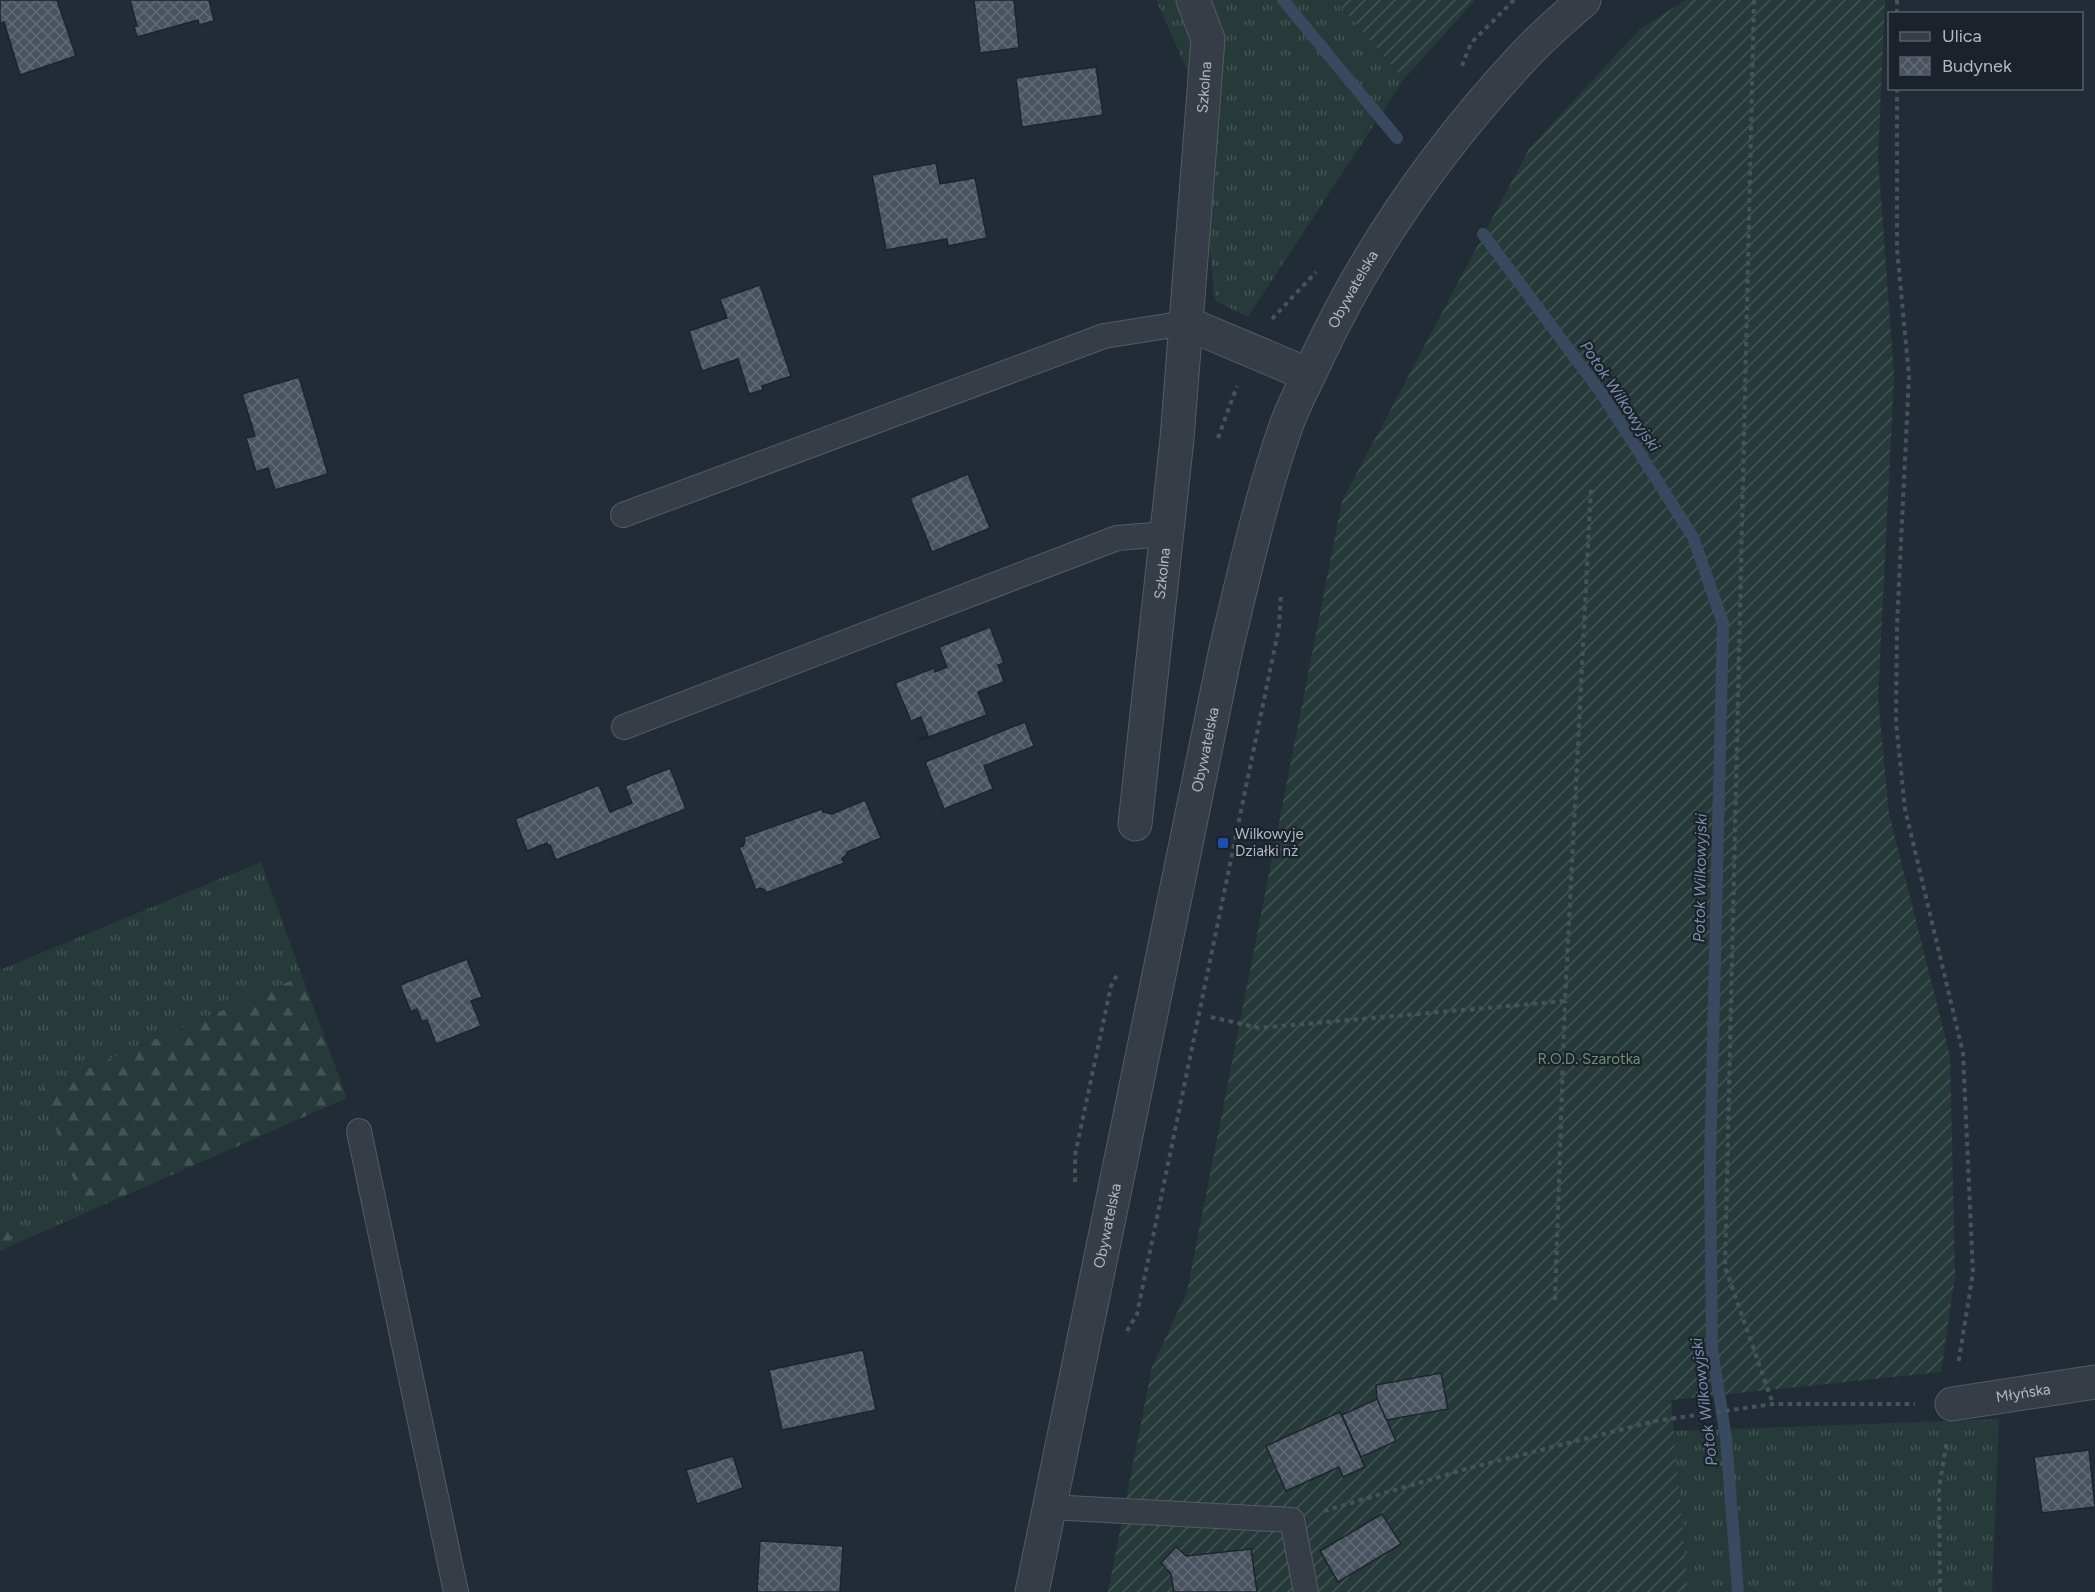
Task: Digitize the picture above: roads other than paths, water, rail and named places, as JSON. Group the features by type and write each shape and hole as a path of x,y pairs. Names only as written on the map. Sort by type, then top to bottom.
{"street":[{"name":"Szkolna","path":"1135,824 1177,439 1208,39 1192,0"},
{"name":"Obywatelska","path":"1032,1592 1226,649 1260,504 1286,427 1341,307 1374,249 1458,132 1525,54 1584,0"},
{"path":"1186,323 1309,375"},
{"name":"Młyńska","path":"1952,1404 2095,1382"}],"lane":[{"path":"623,515 1104,336 1186,323"},
{"path":"624,727 1117,538 1166,534"},
{"path":"359,1131 456,1592"},
{"path":"1050,1507 1292,1520 1306,1592"}],"waterway":[{"name":"Potok Wilkowyjski","path":"1283,0 1397,138"},
{"name":"Potok Wilkowyjski","path":"1483,234 1602,394 1693,537 1723,623 1710,1165 1712,1349 1726,1438 1738,1592"}],"place":[{"name":"Wilkowyje Działki nż","path":"1223,843"}],"park label":[{"name":"R.O.D. Szarotka","path":"1589,1059"}]}
